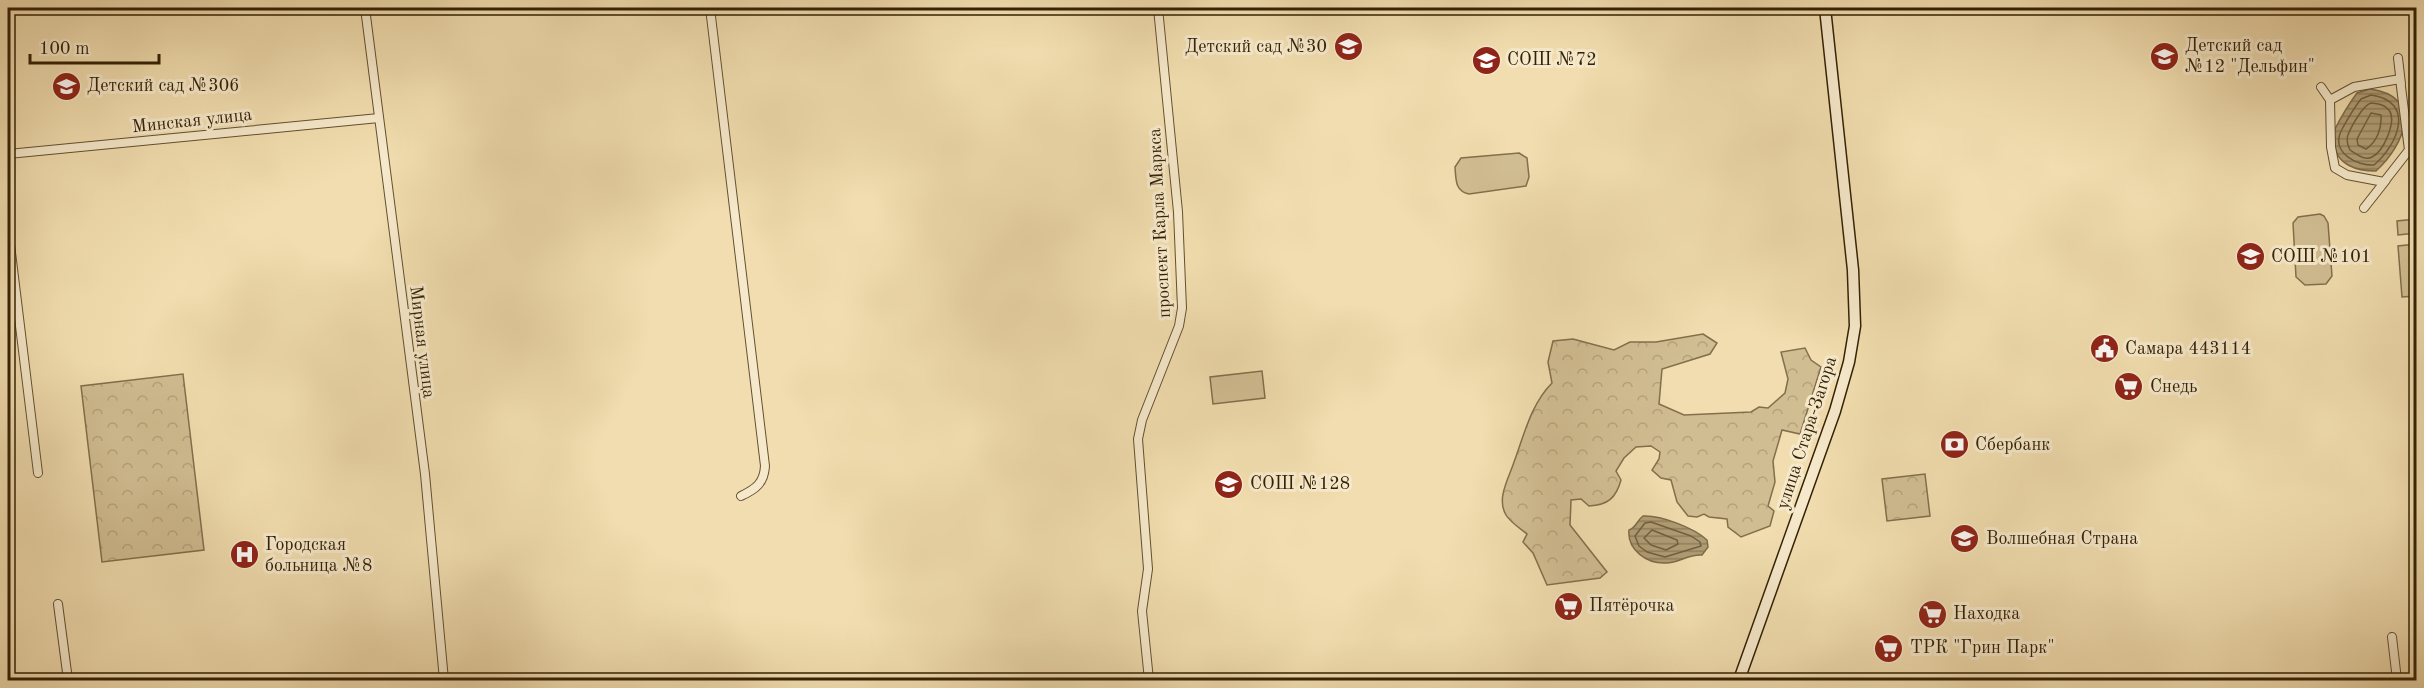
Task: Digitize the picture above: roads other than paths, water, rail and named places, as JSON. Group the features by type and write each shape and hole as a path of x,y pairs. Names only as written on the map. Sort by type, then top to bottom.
{"main road":[{"name":"улица Стара-Загора","path":"1739,681 1838,402 1849,362 1855,326 1853,270 1824,8"}],"street":[{"name":"Мирная улица","path":"365,8 425,474 444,681"},
{"path":"710,8 765,466 764,478 756,489 741,496"},
{"name":"проспект Карла Маркса","path":"1149,681 1142,610 1148,569 1138,439 1145,409 1179,326 1182,308 1178,205 1158,8"},
{"path":"2364,208 2409,150 2398,58"},
{"path":"2330,100 2354,87 2400,79"},
{"path":"2321,87 2330,100 2331,147 2335,168 2347,175 2384,182"},
{"name":"Минская улица","path":"8,154 379,118"},
{"path":"8,228 38,473"},
{"path":"58,604 68,681"},
{"path":"2392,638 2397,681"}],"water":[{"path":"2370,89 2387,93 2398,101 2403,111 2404,123 2395,148 2376,171 2362,170 2343,162 2334,143 2335,129 2342,115 2357,93"},
{"path":"1643,516 1668,520 1686,527 1707,540 1708,547 1702,555 1671,563 1659,563 1645,558 1631,544 1629,537 1629,530"}],"place":[{"name":"Детский сад №30","path":"1348,47"},
{"name":"Детский сад №12 \"Дельфин\"","path":"2164,56"},
{"name":"СОШ №72","path":"1486,60"},
{"name":"Детский сад №306","path":"66,86"},
{"name":"СОШ №101","path":"2250,257"},
{"name":"Самара 443114","path":"2104,349"},
{"name":"Снедь","path":"2129,387"},
{"name":"Сбербанк","path":"1954,445"},
{"name":"СОШ №128","path":"1229,484"},
{"name":"Волшебная Страна","path":"1965,539"},
{"name":"Городская больница №8","path":"244,555"},
{"name":"Пятёрочка","path":"1568,606"},
{"name":"Находка","path":"1932,614"},
{"name":"ТРК \"Грин Парк\"","path":"1889,648"}]}
